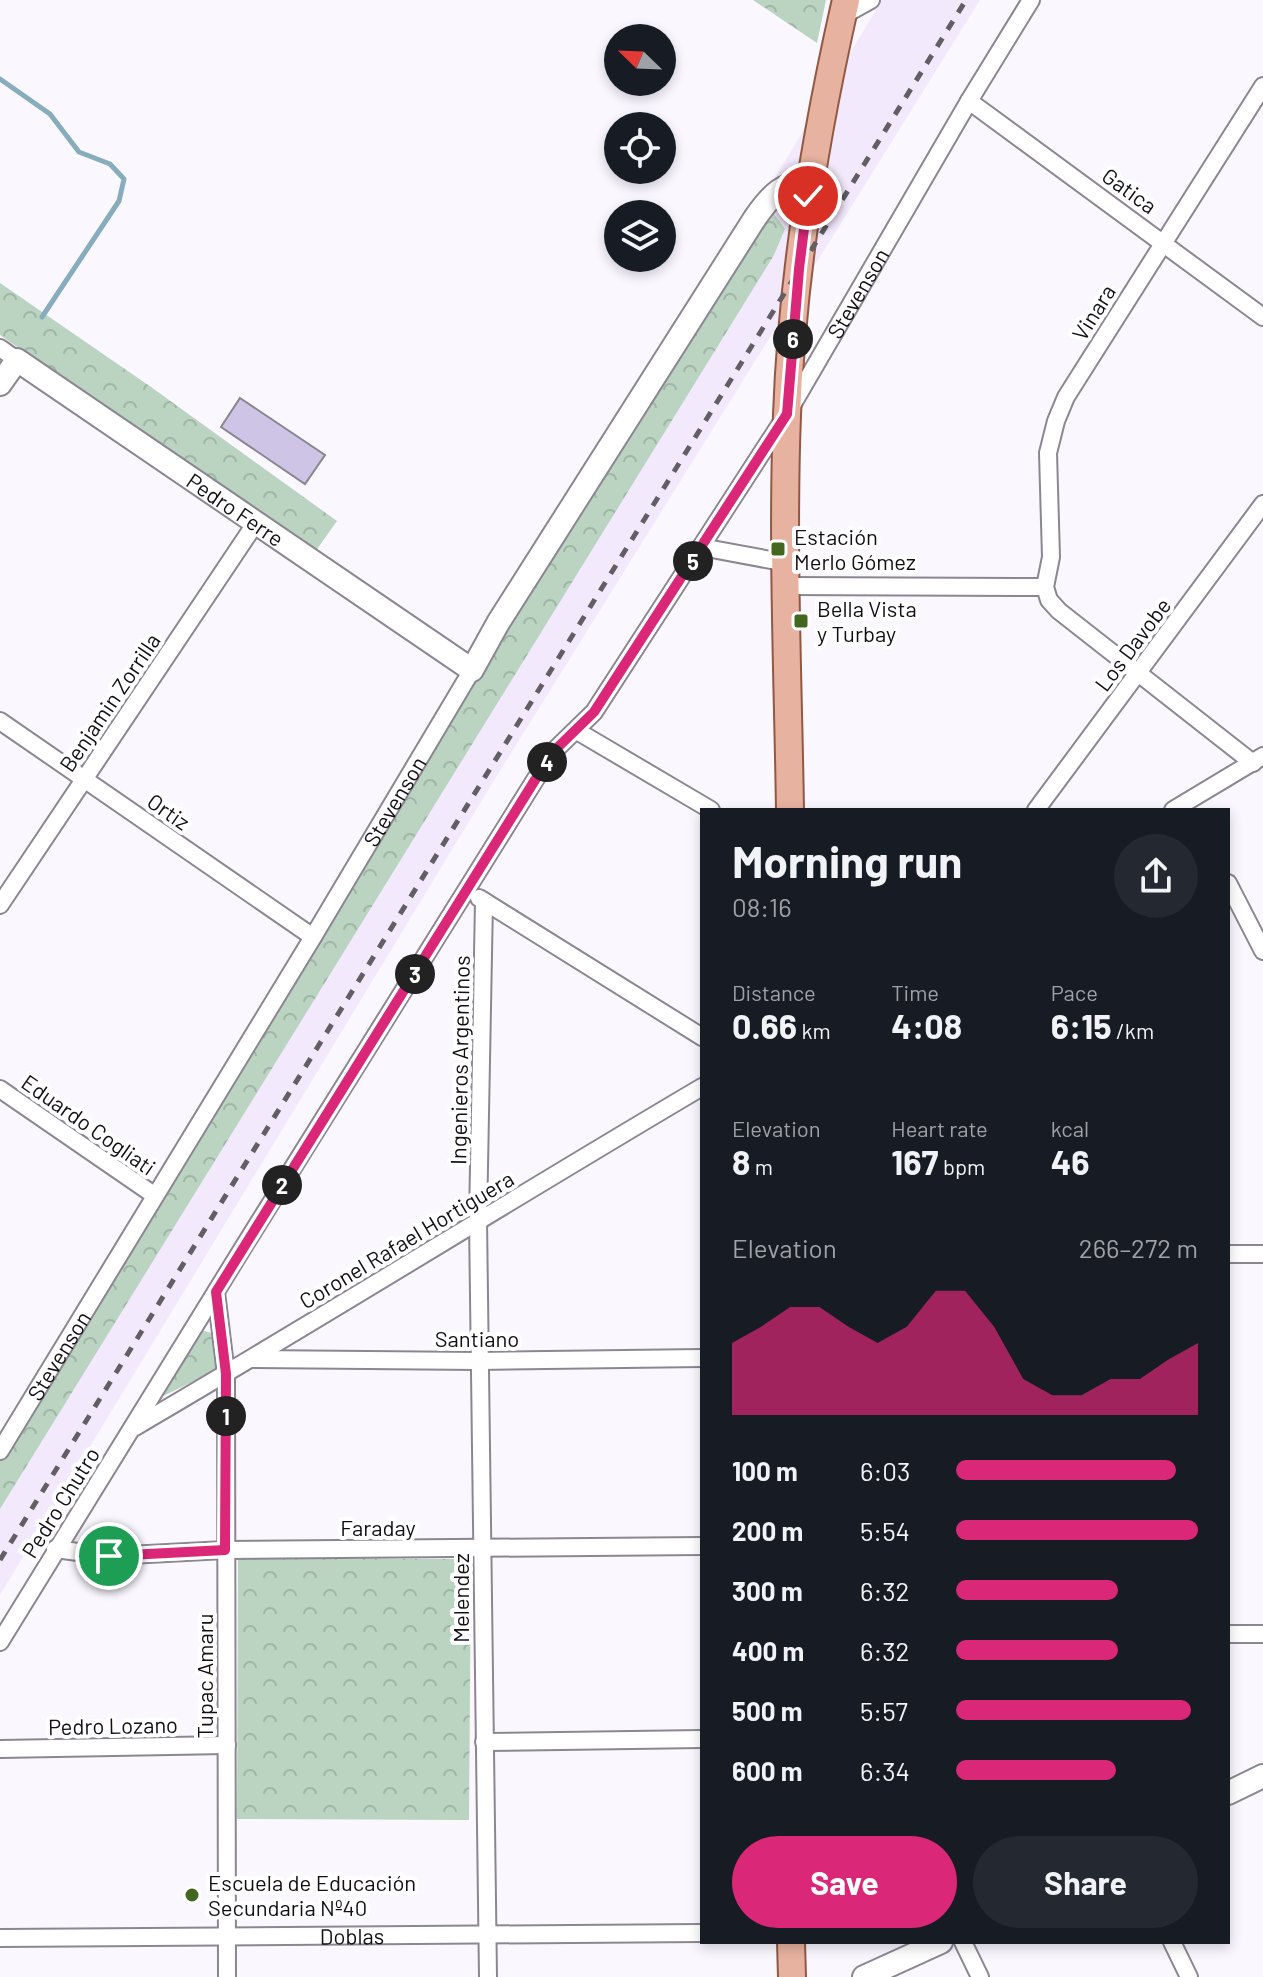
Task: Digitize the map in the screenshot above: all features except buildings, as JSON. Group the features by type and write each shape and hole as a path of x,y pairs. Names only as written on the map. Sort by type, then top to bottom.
{"main road":[{"path":"790,808 787,414 799,269 811,178 825,88 844,8"},
{"path":"791,1944 792,1977"}],"street":[{"path":"844,8 871,0"},
{"name":"Stevenson","path":"134,1428 556,749 594,712 787,414 1031,0"},
{"name":"Vinara","path":"1045,587 1051,557 1048,453 1066,397 1263,86"},
{"name":"Gatica","path":"969,101 1263,317"},
{"name":"Stevenson","path":"0,1451 313,937 498,623 755,218 771,196 786,184 811,178"},
{"path":"0,384 9,354"},
{"name":"Pedro Ferre","path":"9,354 472,670"},
{"name":"Los Davobe","path":"1037,808 1263,504"},
{"name":"Benjamin Zorrilla","path":"0,905 255,524"},
{"path":"701,547 787,574 1045,587 1049,600 1059,611 1137,673 1258,760 1203,802 1180,808"},
{"name":"Ortiz","path":"0,721 313,937"},
{"path":"577,731 708,808"},
{"path":"1230,887 1263,951"},
{"path":"467,890 700,1036"},
{"name":"Ingenieros Argentinos","path":"478,1220 484,901"},
{"name":"Coronel Rafael Hortiguera","path":"134,1428 700,1088"},
{"name":"Eduardo Cogliati","path":"0,1089 154,1195"},
{"name":"Melendez","path":"478,1220 488,1977"},
{"path":"1230,1254 1263,1254"},
{"name":"Tupac Amaru","path":"216,1292 226,1374 227,1977"},
{"name":"Santiano","path":"252,1359 479,1361 700,1358"},
{"name":"Pedro Chutro","path":"0,1642 55,1549 134,1428"},
{"name":"Faraday","path":"55,1549 109,1556 225,1550 700,1546"},
{"path":"1230,1634 1263,1634"},
{"path":"484,1742 700,1739"},
{"name":"Pedro Lozano","path":"0,1749 227,1745"},
{"path":"1230,1792 1263,1776"},
{"name":"Doblas","path":"0,1938 700,1933"},
{"path":"864,1977 937,1944"},
{"path":"964,1944 980,1977"},
{"path":"1173,1944 1189,1977"}],"shaded area":[{"path":"882,0 980,0 493,782 0,1595 0,1465"}],"green space":[{"path":"753,0 826,0 817,43"},
{"path":"774,214 785,229 774,255 0,1509 0,1460 474,677 762,220"},
{"path":"0,283 337,521 315,552 0,335"},
{"path":"202,1330 211,1333 217,1366 211,1373 163,1396"},
{"path":"238,1558 471,1559 469,1820 237,1819"}],"waterway":[{"path":"0,79 50,114 79,152 110,164 124,179 119,201 42,317"}],"railway":[{"path":"0,1560 966,0"}],"place":[{"name":"Estación Merlo Gómez","path":"778,549"},
{"name":"Bella Vista y Turbay","path":"801,621"},
{"name":"Escuela de Educación Secundaria Nº40","path":"192,1895"}],"route":[{"path":"109,1556 225,1550 226,1374 216,1292 535,780 556,749 594,712 787,414 808,196"}]}
